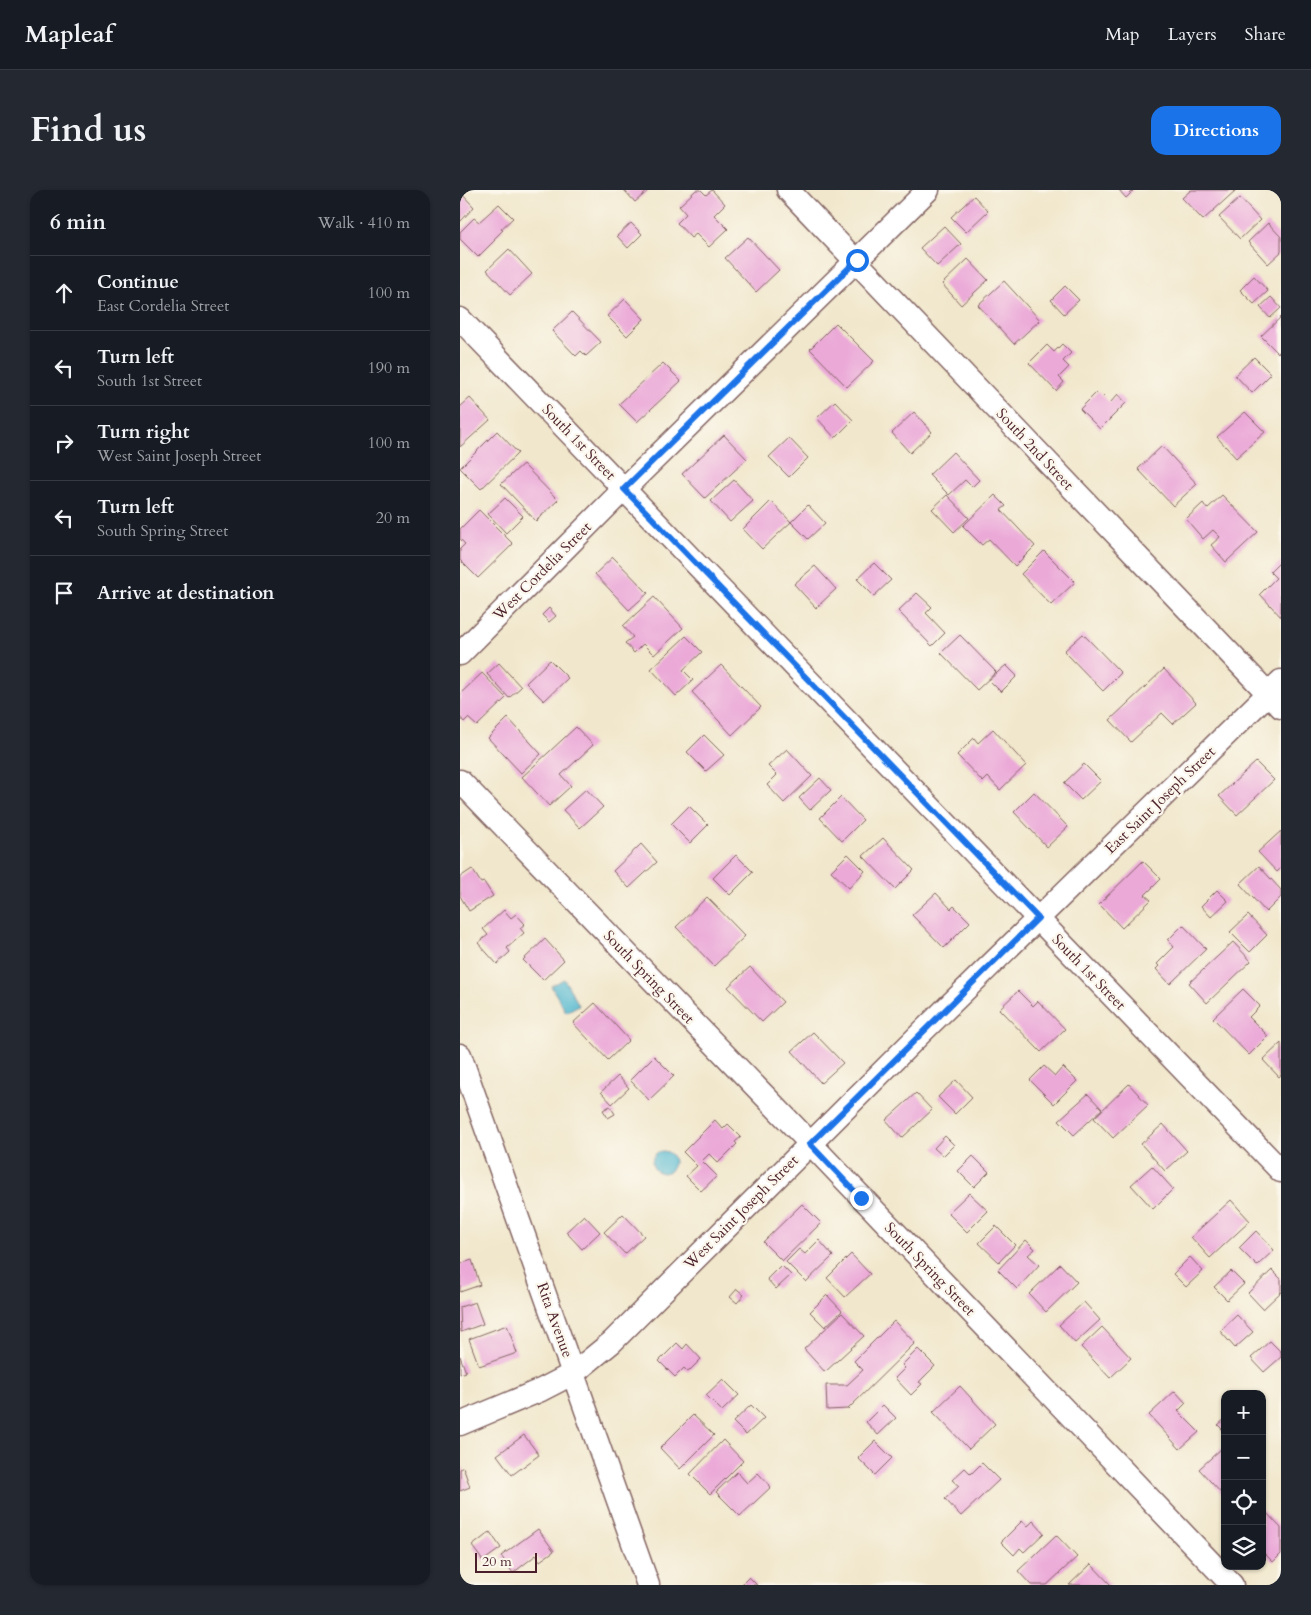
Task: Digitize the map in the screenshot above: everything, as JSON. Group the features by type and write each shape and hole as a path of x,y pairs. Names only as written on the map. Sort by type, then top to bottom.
{"street":[{"name":"South 2nd Street","path":"788,190 857,260 1130,550 1277,694"},
{"name":"West Cordelia Street","path":"460,654 624,489 928,190"},
{"name":"South 1st Street","path":"460,319 1281,1171"},
{"name":"East Saint Joseph Street","path":"1038,918 1277,694"},
{"name":"South Spring Street","path":"460,781 1232,1585"},
{"name":"West Saint Joseph Street","path":"460,1424 541,1390 574,1373 612,1342 1038,918"},
{"name":"Rita Avenue","path":"460,1055 648,1585"}],"water":[{"path":"564,979 579,1005 566,1012 551,986"},
{"path":"659,1151 667,1151 674,1158 674,1166 667,1173 659,1173 652,1166 652,1158"}],"building":[{"path":"624,190 649,190 635,202"},
{"path":"696,190 701,190 706,195 712,190 725,204 714,215 728,229 709,247 696,234 691,238 677,223 686,214 679,206"},
{"path":"1119,190 1134,190 1126,198"},
{"path":"1191,190 1236,190 1203,220 1182,198"},
{"path":"460,192 474,207 460,222"},
{"path":"974,196 988,211 966,232 951,217"},
{"path":"1240,198 1260,220 1240,239 1219,217"},
{"path":"499,204 513,218 501,229 503,230 495,240 478,257 460,239 460,232 474,218 479,222"},
{"path":"631,223 642,234 628,248 617,236"},
{"path":"1268,223 1281,237 1281,252 1268,264 1248,242"},
{"path":"944,226 961,244 937,266 920,248"},
{"path":"748,237 779,270 756,292 725,258"},
{"path":"509,249 532,274 510,295 487,270"},
{"path":"968,259 988,280 961,305 942,284"},
{"path":"1254,276 1268,291 1254,304 1240,290"},
{"path":"1004,281 1040,320 1014,344 978,305"},
{"path":"1065,286 1079,300 1064,314 1051,300"},
{"path":"1271,297 1281,308 1270,318 1260,307"},
{"path":"625,299 644,319 627,336 607,316"},
{"path":"572,312 601,342 586,356 581,351 576,356 552,331"},
{"path":"1281,317 1281,350 1278,353 1261,336"},
{"path":"836,323 874,361 847,387 810,349"},
{"path":"1062,344 1071,353 1063,361 1069,367 1059,377 1064,382 1056,391 1029,363 1047,345 1054,352"},
{"path":"1254,357 1271,374 1252,393 1235,375"},
{"path":"663,363 681,381 637,422 619,404"},
{"path":"1098,391 1110,403 1118,394 1126,403 1100,429 1080,409"},
{"path":"470,398 490,420 460,447 460,407"},
{"path":"835,401 853,420 835,438 817,418"},
{"path":"914,412 932,432 910,453 892,433"},
{"path":"1245,412 1265,432 1236,458 1217,437"},
{"path":"497,431 518,453 481,489 460,468"},
{"path":"724,435 747,459 705,498 682,474"},
{"path":"789,438 808,458 789,477 769,457"},
{"path":"1162,446 1197,484 1173,506 1138,469"},
{"path":"953,452 979,480 972,487 965,480 949,495 929,475"},
{"path":"523,464 558,500 536,521 501,484"},
{"path":"734,480 753,501 730,522 711,501"},
{"path":"947,495 969,518 954,532 932,509"},
{"path":"995,495 1006,506 1001,510 1035,546 1015,566 989,539 982,545 963,526"},
{"path":"1222,495 1258,532 1226,562 1211,545 1220,537 1213,530 1203,539 1186,519 1203,503 1207,509"},
{"path":"505,498 523,516 506,533 488,514"},
{"path":"771,501 791,522 762,549 743,529"},
{"path":"808,505 825,523 808,539 791,522"},
{"path":"479,510 513,544 478,578 460,560 460,549 465,544 460,539 460,529"},
{"path":"1044,551 1075,582 1051,605 1021,574"},
{"path":"613,557 648,593 629,610 595,574"},
{"path":"1281,561 1281,617 1260,594 1276,578 1270,572"},
{"path":"874,563 891,580 874,596 857,579"},
{"path":"815,566 836,589 816,608 794,584"},
{"path":"917,593 932,607 926,613 945,633 932,646 898,611"},
{"path":"654,597 683,628 654,655 643,644 634,653 625,643 633,637 623,626"},
{"path":"549,608 556,616 549,622 542,615"},
{"path":"1083,634 1121,673 1103,691 1064,651"},
{"path":"960,635 996,672 977,690 941,653"},
{"path":"686,636 702,652 683,670 693,680 676,696 651,669"},
{"path":"550,660 568,678 544,701 526,683"},
{"path":"499,663 521,687 509,698 487,674"},
{"path":"721,665 761,707 732,735 692,692"},
{"path":"1006,665 1017,676 1001,692 989,680"},
{"path":"1164,669 1196,703 1173,724 1162,713 1131,742 1110,720"},
{"path":"482,673 506,698 477,726 468,718 464,722 460,717 460,694"},
{"path":"508,718 541,754 521,773 488,738"},
{"path":"576,727 593,745 561,775 571,786 549,806 522,777"},
{"path":"993,729 1026,765 1000,790 988,777 983,782 957,755 974,738 978,743"},
{"path":"704,735 724,755 706,771 687,752"},
{"path":"787,749 812,776 784,803 767,785 777,775 768,766"},
{"path":"1256,762 1274,780 1237,815 1219,796"},
{"path":"1084,764 1101,781 1081,800 1064,783"},
{"path":"820,778 831,790 810,810 799,798"},
{"path":"586,789 603,807 580,828 563,810"},
{"path":"1034,792 1068,827 1047,847 1014,812"},
{"path":"841,797 863,820 842,841 820,818"},
{"path":"689,806 708,825 690,843 671,824"},
{"path":"1281,831 1281,868 1277,872 1258,852"},
{"path":"883,838 914,870 895,889 863,856"},
{"path":"641,844 657,862 629,888 613,871"},
{"path":"848,854 865,871 849,888 831,871"},
{"path":"736,855 753,872 730,895 713,878"},
{"path":"1143,861 1161,879 1145,895 1151,900 1122,928 1099,904"},
{"path":"1259,866 1281,890 1281,897 1266,912 1240,884"},
{"path":"472,869 493,896 469,911 460,896 460,877"},
{"path":"1217,890 1228,901 1211,917 1201,906"},
{"path":"936,893 951,909 954,906 970,922 944,948 912,915"},
{"path":"707,897 745,936 714,966 676,927"},
{"path":"504,910 511,918 516,914 525,924 520,928 524,933 507,948 510,952 497,964 478,943 488,935 483,929"},
{"path":"1248,915 1267,935 1250,952 1230,932"},
{"path":"1183,925 1206,949 1170,984 1156,969 1159,966 1157,964 1174,947 1168,940"},
{"path":"545,939 564,960 543,980 523,960"},
{"path":"1233,942 1251,961 1207,1003 1189,983"},
{"path":"750,967 783,1002 762,1022 728,987"},
{"path":"1243,989 1260,1006 1249,1017 1268,1036 1249,1055 1213,1018"},
{"path":"1018,991 1033,1006 1038,1001 1065,1029 1041,1052 999,1009"},
{"path":"595,1003 629,1040 608,1060 573,1023"},
{"path":"813,1032 843,1063 821,1083 792,1051"},
{"path":"1281,1043 1281,1075 1279,1077 1263,1060"},
{"path":"654,1056 674,1076 649,1100 630,1080"},
{"path":"1044,1066 1055,1076 1063,1067 1077,1081 1054,1104 1030,1080"},
{"path":"618,1076 629,1088 612,1104 601,1092"},
{"path":"956,1080 972,1097 955,1114 938,1097"},
{"path":"1129,1084 1148,1105 1113,1138 1094,1118"},
{"path":"916,1093 932,1110 902,1138 886,1120"},
{"path":"1088,1094 1102,1109 1074,1135 1059,1120"},
{"path":"610,1106 615,1114 608,1118 603,1110"},
{"path":"715,1120 723,1129 728,1124 741,1137 735,1142 737,1144 718,1163 709,1154 702,1161 717,1176 701,1191 686,1176 697,1166 683,1152"},
{"path":"1163,1124 1187,1151 1165,1171 1141,1144"},
{"path":"945,1136 954,1145 943,1156 934,1148"},
{"path":"973,1156 989,1172 974,1187 958,1171"},
{"path":"1152,1166 1173,1189 1153,1209 1131,1185"},
{"path":"969,1193 988,1211 967,1232 948,1213"},
{"path":"1231,1200 1250,1221 1210,1258 1191,1237"},
{"path":"802,1204 821,1223 782,1261 763,1242"},
{"path":"623,1214 644,1236 625,1254 604,1232"},
{"path":"584,1215 600,1232 582,1249 566,1232"},
{"path":"996,1226 1015,1245 999,1262 979,1243"},
{"path":"1256,1231 1274,1250 1257,1266 1239,1248"},
{"path":"819,1240 833,1256 806,1282 786,1262 799,1249 805,1254"},
{"path":"1026,1240 1035,1249 1028,1255 1039,1265 1017,1289 998,1270"},
{"path":"851,1254 870,1274 845,1297 827,1278"},
{"path":"1190,1257 1203,1271 1186,1287 1173,1274"},
{"path":"472,1260 480,1285 460,1292 460,1264"},
{"path":"1060,1264 1077,1282 1046,1312 1029,1294"},
{"path":"781,1265 791,1275 776,1289 767,1279"},
{"path":"1272,1270 1281,1279 1281,1292 1263,1309 1248,1293"},
{"path":"1231,1271 1244,1284 1227,1300 1214,1287"},
{"path":"737,1289 744,1295 737,1303 730,1297"},
{"path":"827,1295 842,1311 825,1327 810,1312"},
{"path":"475,1302 483,1324 461,1332 460,1307"},
{"path":"1084,1302 1100,1320 1075,1343 1059,1325"},
{"path":"842,1313 864,1336 825,1372 804,1349"},
{"path":"1237,1315 1253,1332 1235,1348 1220,1331"},
{"path":"894,1321 915,1343 848,1409 827,1410 826,1385 847,1385 863,1370 854,1361"},
{"path":"507,1325 517,1353 479,1366 469,1339"},
{"path":"1102,1327 1131,1358 1110,1378 1081,1347"},
{"path":"1270,1341 1281,1352 1281,1357 1264,1372 1251,1358"},
{"path":"677,1343 683,1349 687,1344 701,1359 688,1372 684,1368 675,1377 659,1361"},
{"path":"918,1349 935,1366 919,1382 922,1384 911,1395 895,1378 905,1368 902,1365"},
{"path":"460,1356 466,1372 460,1374"},
{"path":"723,1379 739,1395 722,1411 706,1395"},
{"path":"960,1386 995,1424 969,1449 933,1412"},
{"path":"1175,1391 1186,1403 1178,1411 1199,1432 1180,1449 1149,1415"},
{"path":"751,1405 764,1418 746,1435 733,1422"},
{"path":"883,1405 896,1418 878,1435 866,1422"},
{"path":"693,1415 714,1435 680,1469 660,1448"},
{"path":"524,1435 539,1455 512,1475 497,1455"},
{"path":"723,1440 743,1461 710,1494 690,1474"},
{"path":"875,1441 892,1458 875,1475 858,1458"},
{"path":"1221,1449 1221,1493 1199,1469"},
{"path":"982,1463 999,1480 961,1516 945,1499 959,1486 952,1480 965,1468 971,1474"},
{"path":"463,1467 470,1487 460,1491 460,1469"},
{"path":"737,1472 747,1483 758,1473 771,1487 740,1516 716,1492"},
{"path":"1266,1512 1281,1528 1281,1554 1273,1562 1266,1555"},
{"path":"1022,1521 1028,1526 1033,1521 1044,1533 1024,1552 1020,1548 1014,1555 1001,1542"},
{"path":"538,1529 554,1551 540,1561 536,1555 513,1573 501,1556"},
{"path":"490,1532 501,1548 483,1561 472,1546"},
{"path":"1056,1535 1077,1557 1047,1585 1031,1585 1018,1571"},
{"path":"1091,1564 1111,1585 1069,1585"},
{"path":"749,1577 757,1585 741,1585"}],"route":[{"path":"857,260 624,489 1038,918 810,1144 861,1198"}]}
